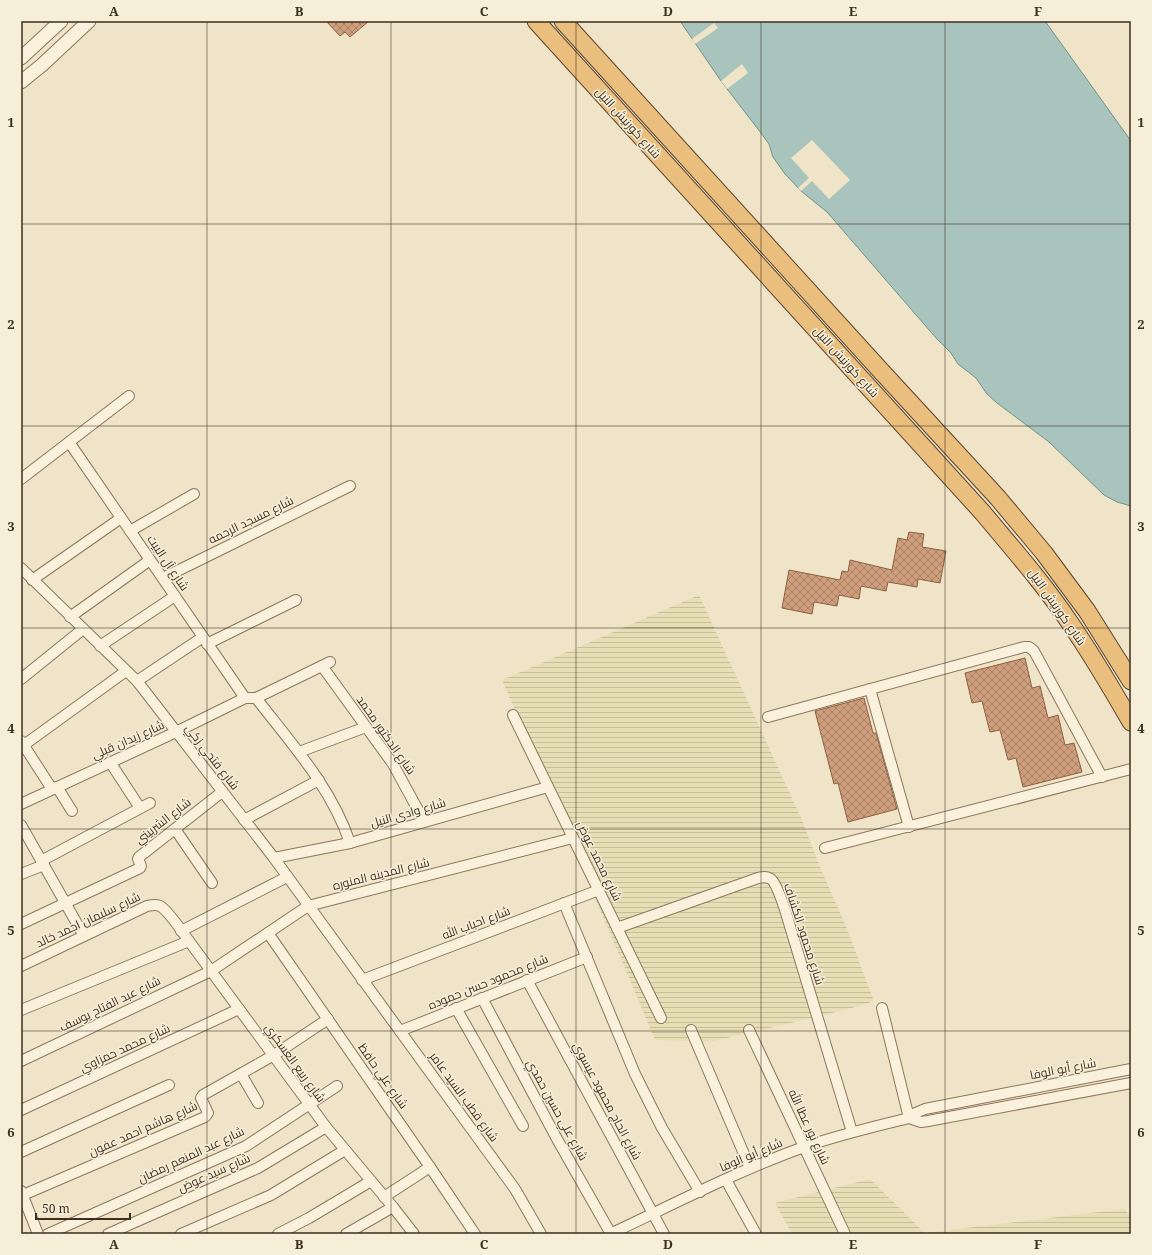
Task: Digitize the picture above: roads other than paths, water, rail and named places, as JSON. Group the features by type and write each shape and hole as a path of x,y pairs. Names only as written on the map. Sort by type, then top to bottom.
{"highway":[{"name":"شارع كورنيش النيل","path":"536,21 988,519 1028,566 1070,623 1131,722"},
{"name":"شارع كورنيش النيل","path":"564,21 998,498 1044,553 1087,611 1131,681"}],"street":[{"path":"21,58 61,21"},
{"path":"21,82 42,65 89,21"},
{"path":"21,479 129,396"},
{"name":"شارع آل البيت","path":"69,442 245,698"},
{"name":"شارع مسجد الرحمه","path":"163,578 350,486"},
{"path":"130,531 194,494"},
{"path":"32,580 121,518"},
{"path":"70,617 150,560"},
{"name":"شارع فتحي زكي","path":"22,571 136,681 274,858 362,980"},
{"path":"100,646 175,596"},
{"path":"136,681 205,640 296,600"},
{"path":"21,679 83,629"},
{"path":"768,717 1024,646 1029,647 1034,651 1102,777"},
{"name":"شارع الدكتور محمد","path":"256,698 326,664 366,727 393,764 424,821"},
{"path":"72,811 22,743 126,671"},
{"path":"870,689 909,827"},
{"path":"245,698 256,698 299,752 319,780 344,824 350,843"},
{"name":"شارع زيدان قبلي","path":"21,804 176,732 245,698"},
{"name":"شارع محمد عوض","path":"513,716 661,1018"},
{"path":"299,752 366,727"},
{"path":"21,874 145,805 110,762"},
{"path":"825,848 1131,769"},
{"path":"244,820 319,780"},
{"name":"شارع وادى النيل","path":"274,858 350,843 548,787"},
{"name":"شارع الشربيني","path":"65,903 140,868 141,866 138,858 222,792"},
{"path":"21,825 84,936"},
{"path":"175,829 212,883"},
{"name":"شارع المدينه المنوره","path":"210,970 308,906 573,838"},
{"path":"181,931 287,876"},
{"name":"شارع محمود الكشاف","path":"617,928 758,878 765,877 772,880 786,913 852,1132"},
{"name":"شارع احباب الله","path":"362,980 599,890"},
{"path":"21,924 65,903"},
{"path":"564,904 648,1102 700,1192"},
{"name":"شارع سليمان احمد خالد","path":"21,966 147,906 154,905 161,907 166,911 181,931"},
{"name":"شارع ربيع العسكري","path":"181,931 326,1127 414,1234"},
{"name":"شارع علي حافظ","path":"268,933 475,1234"},
{"path":"21,1010 189,941"},
{"name":"شارع محمود حسن حموده","path":"400,1031 586,957"},
{"name":"شارع عبد الفتاح يوسف","path":"21,1061 210,970"},
{"name":"شارع قطب السيد عامر","path":"362,980 515,1189 541,1234"},
{"name":"شارع الحاج محمود عيسوي","path":"527,980 664,1234"},
{"name":"شارع علي حسين حمدي","path":"482,998 557,1138 611,1234"},
{"path":"456,1008 523,1126"},
{"path":"882,1008 909,1118"},
{"name":"شارع محمد حمزاوي","path":"21,1110 239,1009"},
{"name":"شارع هاشم احمد عفون","path":"22,1193 205,1117 208,1113 201,1100 201,1096 274,1055 328,1020"},
{"path":"691,1030 750,1168"},
{"name":"شارع نور عطا الله","path":"749,1030 845,1234"},
{"name":"شارع أبو الوفا","path":"611,1234 750,1168 804,1147 852,1132 909,1118 913,1114 925,1109 1131,1069"},
{"path":"241,1074 258,1103"},
{"name":"شارع أبو الوفا","path":"909,1118 921,1122 928,1121 1131,1083"},
{"path":"21,1152 169,1085"},
{"name":"شارع عبد المنعم رمضان","path":"48,1234 246,1146 337,1086"},
{"name":"شارع سيد عوض","path":"108,1234 258,1168 326,1127"},
{"path":"181,1234 271,1195 345,1150"},
{"path":"384,1197 430,1167"},
{"path":"726,1180 756,1234"},
{"path":"278,1234 309,1218 371,1181"},
{"path":"22,1193 25,1215 38,1234"},
{"path":"346,1234 360,1230 393,1207"}],"water":[{"path":"680,21 1045,21 1131,141 1131,506 1117,502 1104,495 1049,442 997,403 987,394 976,378 958,364 951,353 936,338 827,212 801,191 785,174 773,157 769,144 721,81"}]}
